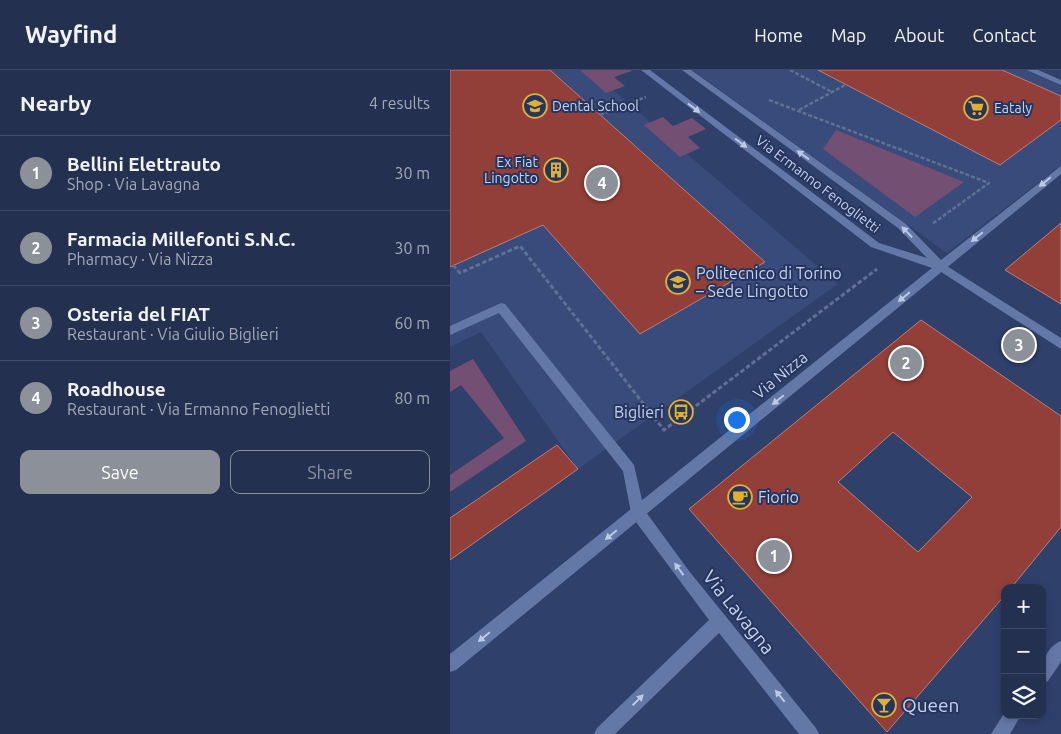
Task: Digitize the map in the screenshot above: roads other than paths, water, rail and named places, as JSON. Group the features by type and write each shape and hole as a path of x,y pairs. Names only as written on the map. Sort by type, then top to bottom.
{"street":[{"name":"Via Ermanno Fenoglietti","path":"646,70 875,245 942,266"},
{"name":"Via Ermanno Fenoglietti","path":"686,70 902,226 942,266"},
{"path":"1031,70 1061,83"},
{"name":"Via Nizza","path":"450,664 1061,169"},
{"path":"942,266 1061,344"},
{"path":"450,331 501,307 629,469 638,513"},
{"name":"Via Lavagna","path":"638,513 720,621 810,734"},
{"path":"602,734 720,621"},
{"path":"1043,674 1061,649"},
{"path":"1000,734 1010,719"}],"place":[{"name":"Dental School","path":"535,106"},
{"name":"Eataly","path":"976,108"},
{"name":"Ex Fiat Lingotto","path":"556,170"},
{"name":"Roadhouse","path":"602,183"},
{"name":"Politecnico di Torino – Sede Lingotto","path":"678,282"},
{"name":"Osteria del FIAT","path":"1019,345"},
{"name":"Farmacia Millefonti S.N.C.","path":"906,363"},
{"name":"Biglieri","path":"681,412"},
{"name":"Fiorio","path":"740,497"},
{"name":"Bellini Elettrauto","path":"774,556"},
{"name":"Queen","path":"884,705"}]}
